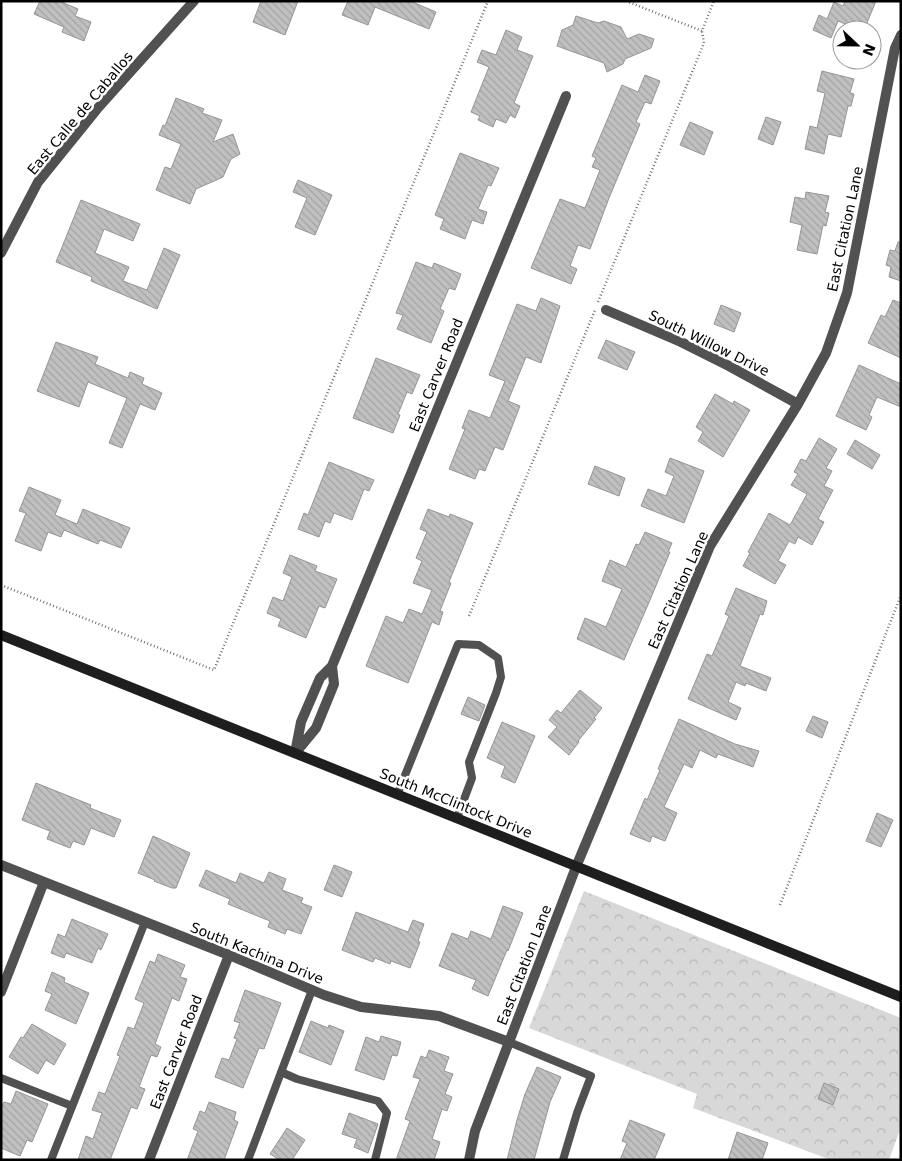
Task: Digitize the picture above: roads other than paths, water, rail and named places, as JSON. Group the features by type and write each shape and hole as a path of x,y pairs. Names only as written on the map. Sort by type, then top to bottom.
{"main road":[{"name":"South McClintock Drive","path":"1,636 901,997"}],"street":[{"name":"East Calle de Caballos","path":"1,253 38,182 97,109 194,1"},
{"name":"East Citation Lane","path":"469,1160 475,1131 576,866 710,546 798,404 826,353 847,293 895,48 901,35"},
{"name":"East Carver Road","path":"295,754 301,722 320,678 332,666 566,96"},
{"name":"South Willow Drive","path":"606,310 689,346 798,404"},
{"name":"East Carver Road","path":"295,754 316,728 334,684 332,666"},
{"name":"South Kachina Drive","path":"1,864 312,990 361,1007 439,1016 509,1042"},
{"path":"1,992 44,882"},
{"name":"East Carver Road","path":"149,1160 229,955"}],"lane":[{"path":"397,795 458,644 479,646 498,658 501,677 469,762 472,778 457,818"},
{"path":"51,1160 145,922"},
{"path":"248,1160 312,990"},
{"path":"509,1042 592,1076 563,1160"},
{"path":"281,1072 297,1079 378,1101 387,1113 375,1160"},
{"path":"1,1078 72,1106"}]}
